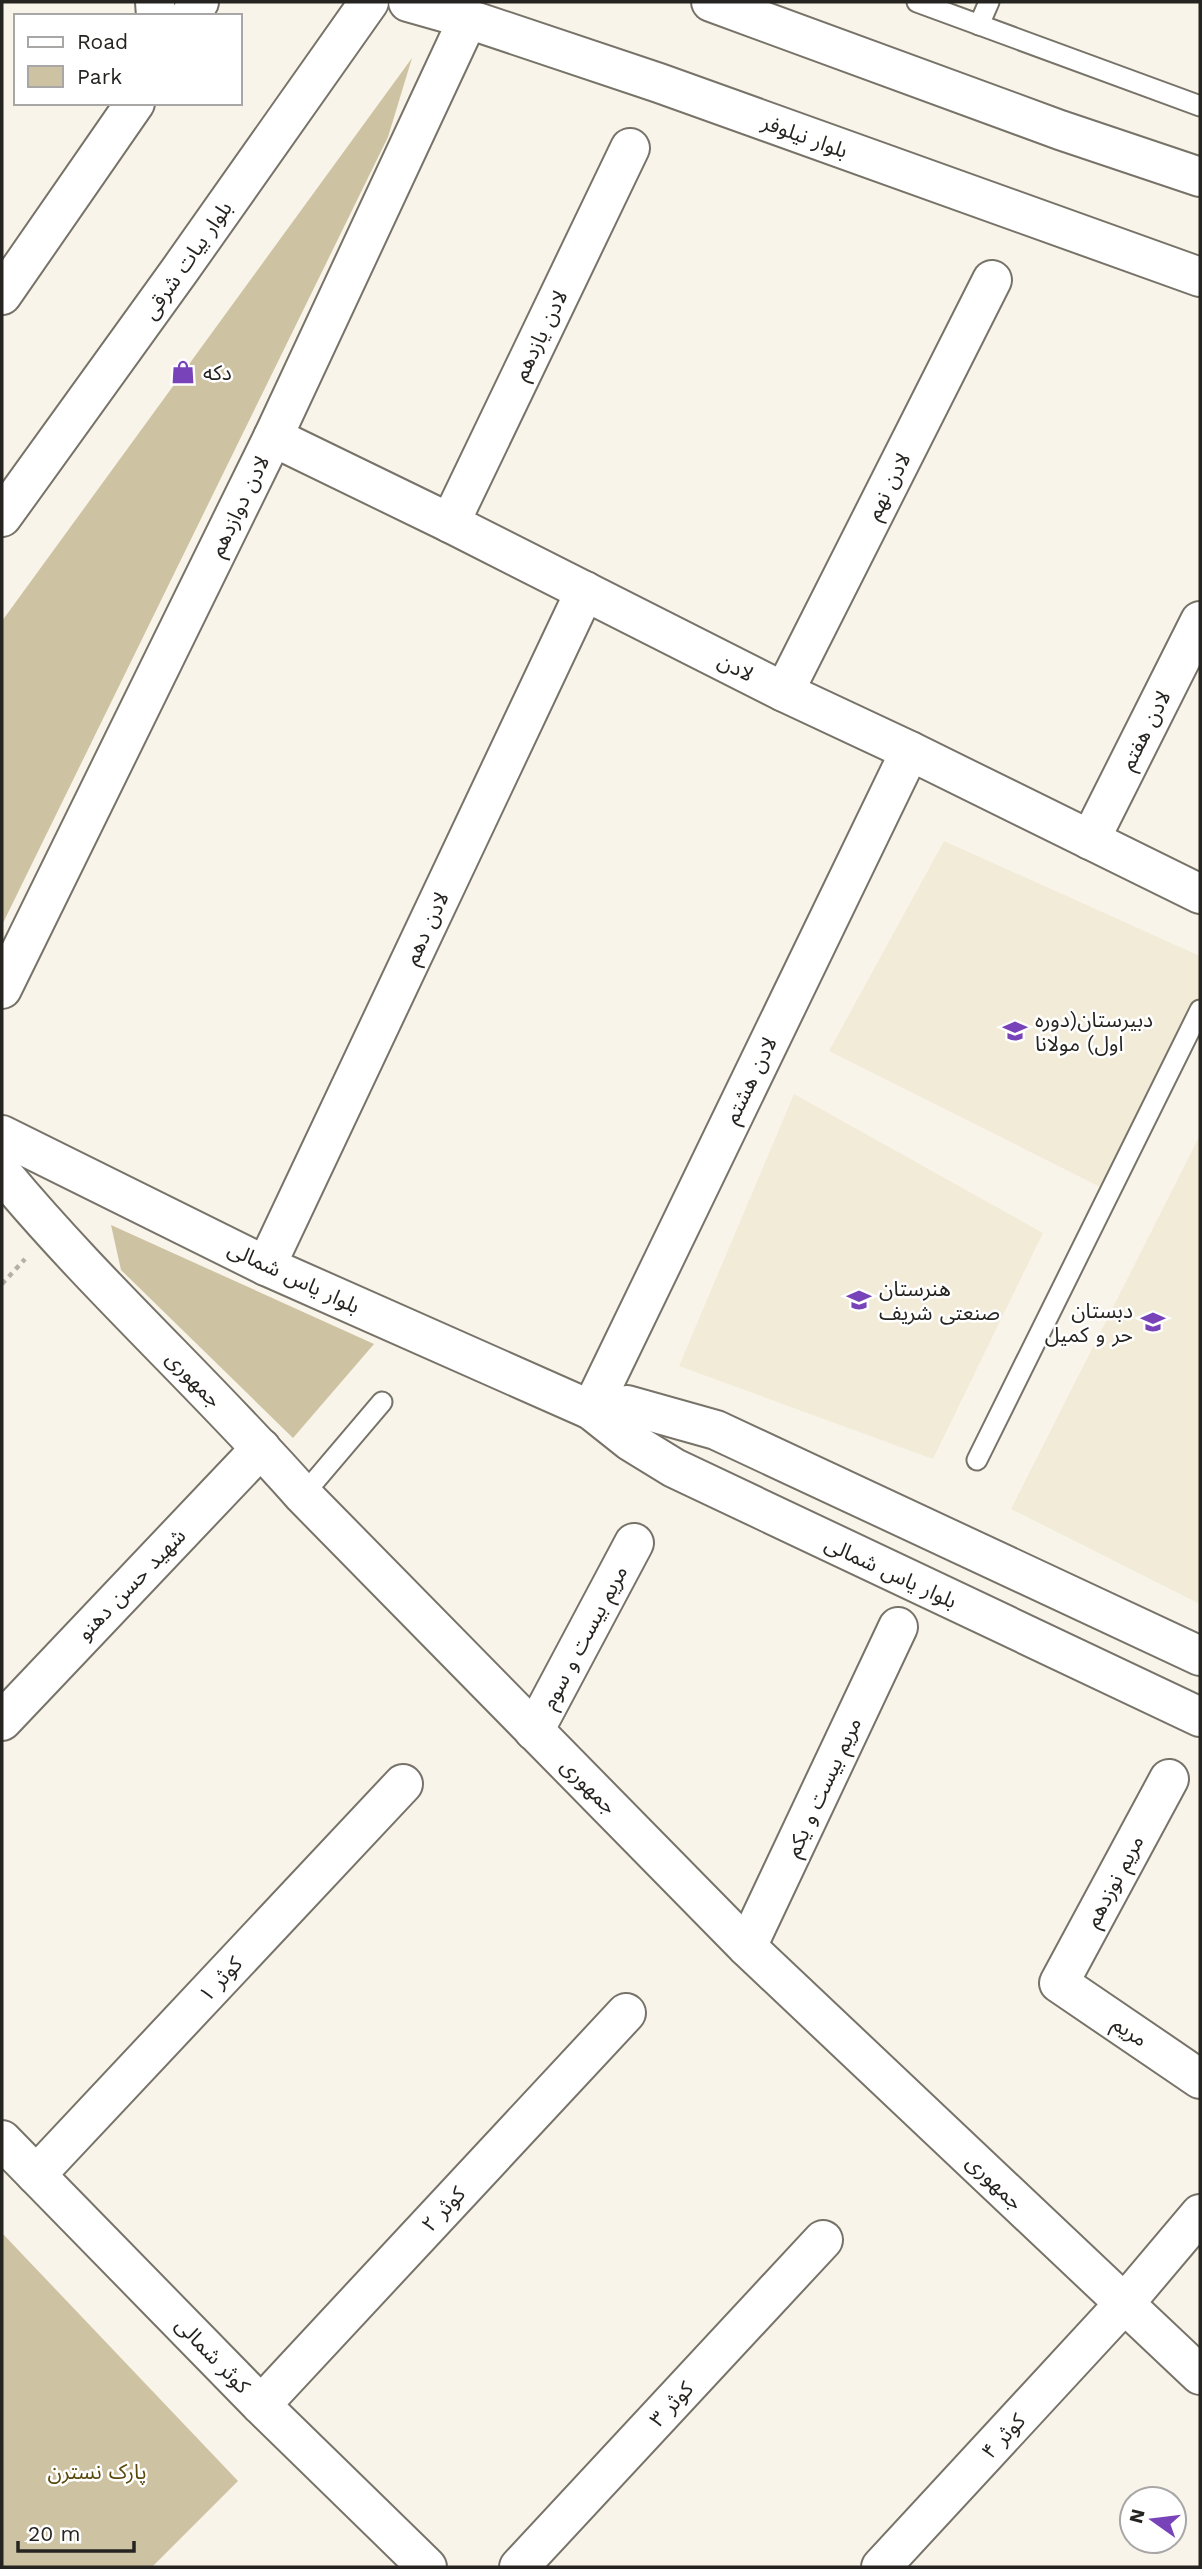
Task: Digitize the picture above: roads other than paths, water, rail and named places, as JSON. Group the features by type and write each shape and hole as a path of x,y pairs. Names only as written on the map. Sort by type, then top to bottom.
{"street":[{"name":"بلوار بیات شرقی","path":"2,516 369,2"},
{"name":"بلوار نیلوفر","path":"408,2 468,19 659,83 1200,277"},
{"path":"711,2 1048,125 1200,177"},
{"name":"لادن دوازدهم","path":"2,989 273,437 468,19"},
{"path":"2,295 134,105"},
{"name":"لادن یازدهم","path":"450,523 630,148"},
{"name":"لادن نهم","path":"784,692 992,280"},
{"name":"لادن","path":"273,437 784,692 1200,894"},
{"name":"لادن دهم","path":"266,1266 585,591"},
{"name":"لادن هفتم","path":"1090,839 1200,621"},
{"name":"لادن هشتم","path":"591,1410 910,751"},
{"name":"بلوار یاس شمالی","path":"2,1135 266,1266 591,1410 630,1441 686,1473 1200,1717"},
{"name":"جمهوری","path":"2,1173 51,1231 261,1448 303,1496 747,1947 1200,2375"},
{"path":"591,1410 627,1405 716,1430 1200,1656"},
{"name":"شهید حسن دهنو","path":"2,1721 261,1448"},
{"name":"مریم بیست و سوم","path":"534,1731 634,1543"},
{"name":"مریم بیست و یکم","path":"747,1947 898,1627"},
{"name":"مریم نوزدهم","path":"1059,1983 1169,1779"},
{"name":"کوثر ۱","path":"36,2175 403,1784"},
{"name":"مریم","path":"1059,1983 1200,2079"},
{"name":"کوثر ۲","path":"261,2405 626,2013"},
{"name":"کوثر شمالی","path":"2,2140 261,2405 427,2567"},
{"name":"کوثر ۴","path":"881,2567 1124,2304 1200,2214"},
{"name":"کوثر ۳","path":"519,2567 823,2240"}],"lane":[{"path":"918,2 1200,106"},
{"path":"979,25 989,2"},
{"path":"977,1460 1200,1010"},
{"path":"303,1496 382,1402"}],"place":[{"name":"دکه","path":"183,372"},
{"name":"دبیرستان(دوره اول) مولانا","path":"1015,1031"},
{"name":"هنرستان صنعتی شریف","path":"859,1300"},
{"name":"دبستان حر و کمیل","path":"1153,1322"}],"park label":[{"name":"پارک نسترن","path":"97,2471"}]}
